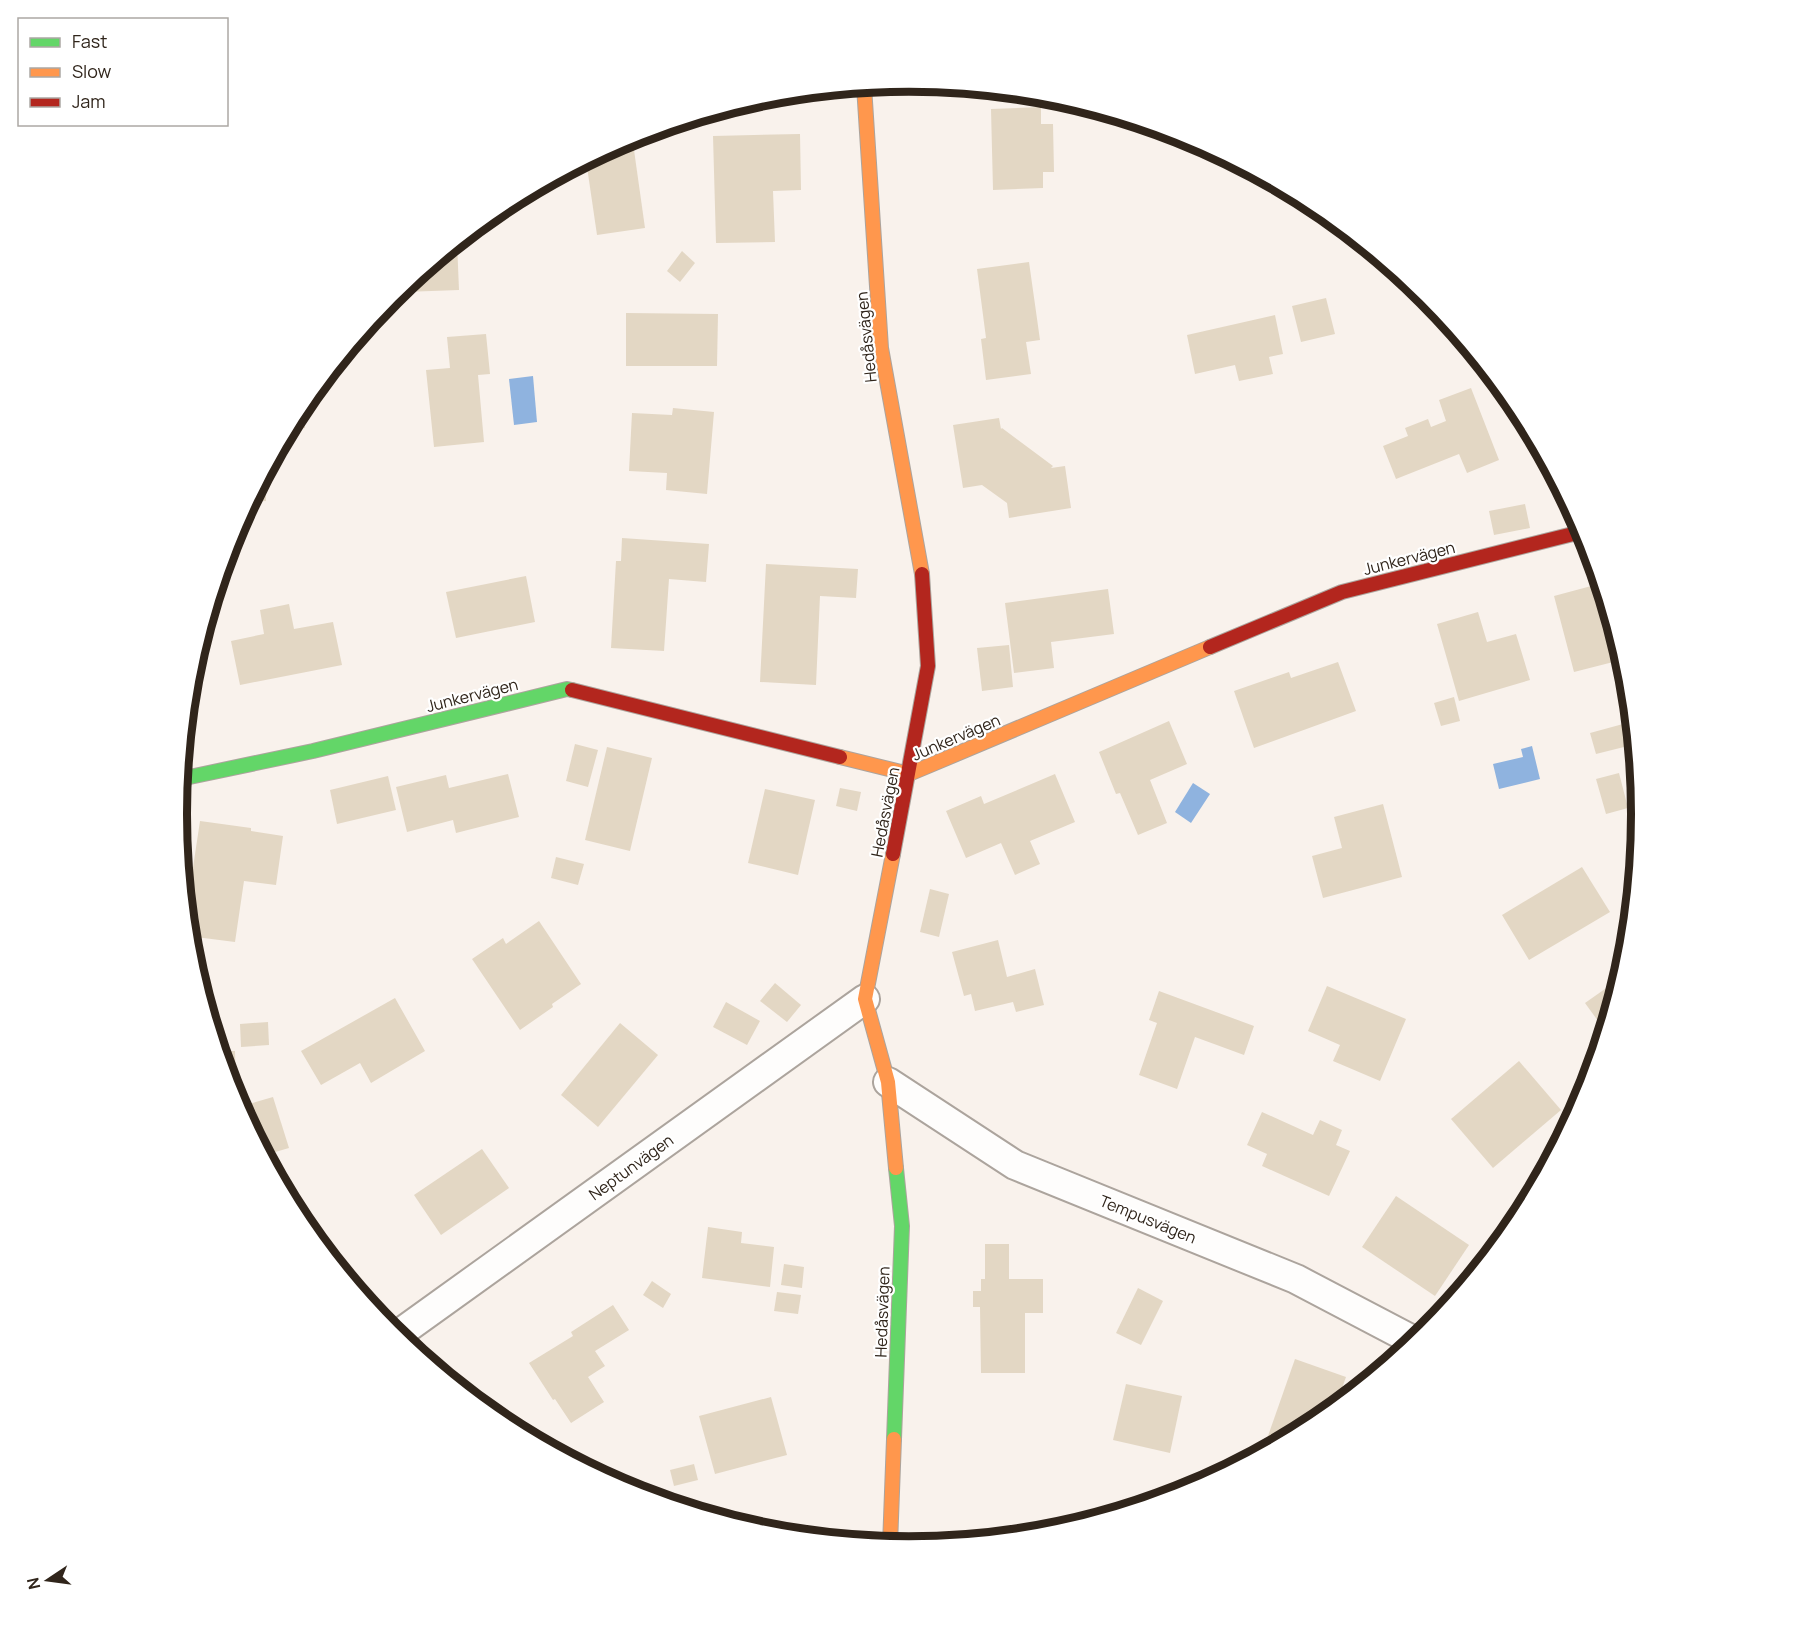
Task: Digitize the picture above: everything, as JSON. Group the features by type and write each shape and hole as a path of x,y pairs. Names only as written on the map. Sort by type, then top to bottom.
{"street":[{"name":"Hedåsvägen","path":"864,93 881,348 921,565 928,666 865,999 888,1082 902,1226 890,1536"},
{"name":"Junkervägen","path":"189,777 313,751 567,689 909,774 1342,592 1575,534"},
{"name":"Neptunvägen","path":"404,1330 865,999"},
{"name":"Tempusvägen","path":"888,1082 1015,1165 1296,1279 1407,1337"}],"water":[{"path":"533,376 537,422 514,425 509,379"},
{"path":"1532,746 1540,779 1499,789 1493,764 1523,757 1521,749"},
{"path":"1193,783 1210,794 1191,823 1175,812"}],"building":[{"path":"1041,107 1041,124 1053,124 1054,172 1043,172 1043,188 993,190 991,109"},
{"path":"800,134 801,190 773,191 775,242 716,243 713,136"},
{"path":"634,150 645,228 597,235 587,168 619,152"},
{"path":"457,251 459,290 411,292"},
{"path":"682,251 695,263 680,282 667,271"},
{"path":"1029,262 1040,340 1026,342 1031,374 986,380 981,339 986,338 977,269"},
{"path":"1326,298 1335,334 1301,342 1292,306"},
{"path":"626,313 718,314 717,366 626,366"},
{"path":"1275,315 1283,354 1269,357 1273,374 1239,381 1235,365 1195,374 1187,335"},
{"path":"486,334 490,374 478,375 484,442 434,447 426,370 450,368 447,337"},
{"path":"1471,388 1499,460 1467,473 1459,454 1396,479 1383,446 1408,436 1405,428 1428,419 1431,427 1446,421 1439,400"},
{"path":"673,408 714,412 707,494 666,490 667,473 629,471 632,413 672,415"},
{"path":"999,418 1001,429 1053,466 1051,468 1065,466 1071,508 1009,518 1007,503 982,485 963,488 953,425"},
{"path":"266,487 266,501 259,501"},
{"path":"1525,504 1530,528 1494,535 1489,511"},
{"path":"622,538 709,544 706,582 669,579 664,651 611,648 616,561 621,561"},
{"path":"766,564 858,569 856,598 820,596 816,685 760,682"},
{"path":"526,576 535,622 456,638 446,592"},
{"path":"1595,585 1615,661 1574,672 1554,596"},
{"path":"1108,589 1114,634 1051,642 1054,668 1014,673 1005,603"},
{"path":"289,604 294,629 333,622 342,665 240,685 231,641 264,634 260,610"},
{"path":"1478,612 1487,642 1516,634 1530,680 1459,701 1437,624"},
{"path":"1009,645 1013,687 982,691 977,648"},
{"path":"1338,662 1356,711 1254,748 1234,691 1289,672 1291,678"},
{"path":"1454,697 1460,721 1441,726 1434,703"},
{"path":"1169,721 1187,764 1150,780 1167,823 1138,835 1120,793 1116,794 1099,752"},
{"path":"1623,724 1628,746 1596,754 1590,733"},
{"path":"575,744 598,750 588,787 566,781"},
{"path":"607,747 652,758 630,851 585,840"},
{"path":"1619,773 1628,808 1606,814 1596,779"},
{"path":"508,774 519,817 456,833 453,820 407,832 396,787 446,775 449,788"},
{"path":"1055,774 1075,822 1030,841 1040,864 1015,875 1001,843 966,858 946,811 981,796 984,804"},
{"path":"388,776 396,810 337,824 330,790"},
{"path":"840,788 861,792 857,811 836,806"},
{"path":"765,789 815,800 798,875 748,863"},
{"path":"1383,804 1402,877 1323,898 1312,856 1342,848 1334,817"},
{"path":"200,821 251,828 251,831 283,836 276,885 244,881 235,942 198,937 191,882"},
{"path":"556,857 584,864 578,885 551,878"},
{"path":"1582,867 1610,912 1529,960 1502,915"},
{"path":"930,889 949,894 939,937 920,932"},
{"path":"539,921 581,984 520,1030 472,959 503,938 506,944"},
{"path":"998,940 1007,977 1035,969 1044,1005 1016,1012 1013,1002 975,1011 971,994 964,996 952,952"},
{"path":"775,983 801,1005 787,1022 760,1001"},
{"path":"1611,985 1600,1024 1585,1003"},
{"path":"1327,986 1406,1019 1380,1081 1333,1061 1340,1045 1308,1031"},
{"path":"1159,991 1254,1026 1244,1055 1195,1037 1177,1089 1139,1075 1157,1023 1149,1020"},
{"path":"395,998 425,1051 371,1083 360,1063 321,1085 301,1051"},
{"path":"726,1002 760,1021 747,1045 713,1027"},
{"path":"268,1022 269,1045 241,1047 240,1024"},
{"path":"620,1023 658,1055 598,1127 561,1095"},
{"path":"227,1051 235,1051 236,1073"},
{"path":"1519,1061 1561,1110 1493,1168 1451,1119"},
{"path":"273,1097 289,1148 272,1153 248,1104"},
{"path":"1262,1112 1313,1135 1320,1120 1342,1130 1336,1145 1350,1151 1329,1196 1262,1166 1267,1154 1247,1145"},
{"path":"482,1149 509,1188 441,1235 414,1195"},
{"path":"1396,1196 1469,1245 1435,1296 1362,1247"},
{"path":"708,1227 742,1232 741,1243 774,1247 770,1287 702,1278"},
{"path":"985,1244 1009,1244 1009,1279 1043,1279 1043,1313 1025,1313 1025,1373 981,1373 980,1307 973,1307 973,1291 981,1291 981,1279 985,1279"},
{"path":"784,1264 804,1267 802,1288 781,1285"},
{"path":"652,1281 671,1294 663,1308 643,1295"},
{"path":"1138,1288 1163,1301 1141,1345 1116,1333"},
{"path":"777,1292 801,1295 798,1314 774,1311"},
{"path":"613,1305 629,1330 595,1351 605,1366 588,1377 604,1402 571,1423 529,1363 573,1336 571,1332"},
{"path":"1295,1359 1346,1377 1340,1394 1311,1415 1266,1443"},
{"path":"1126,1384 1182,1396 1170,1453 1113,1440"},
{"path":"771,1397 787,1455 715,1474 699,1416"},
{"path":"694,1464 698,1480 674,1486 670,1470"}],"traffic: fast":[{"path":"189,777 313,751 567,689 572,690"},
{"path":"894,1439 902,1226 896,1168"}],"traffic: slow":[{"path":"864,93 881,348 922,574"},
{"path":"840,757 909,774 1210,647"},
{"path":"893,854 865,999 888,1082 896,1168"},
{"path":"890,1536 894,1439"}],"traffic: jam":[{"path":"1210,647 1342,592 1575,534"},
{"path":"893,854 928,666 922,574"},
{"path":"572,690 840,757"}]}
